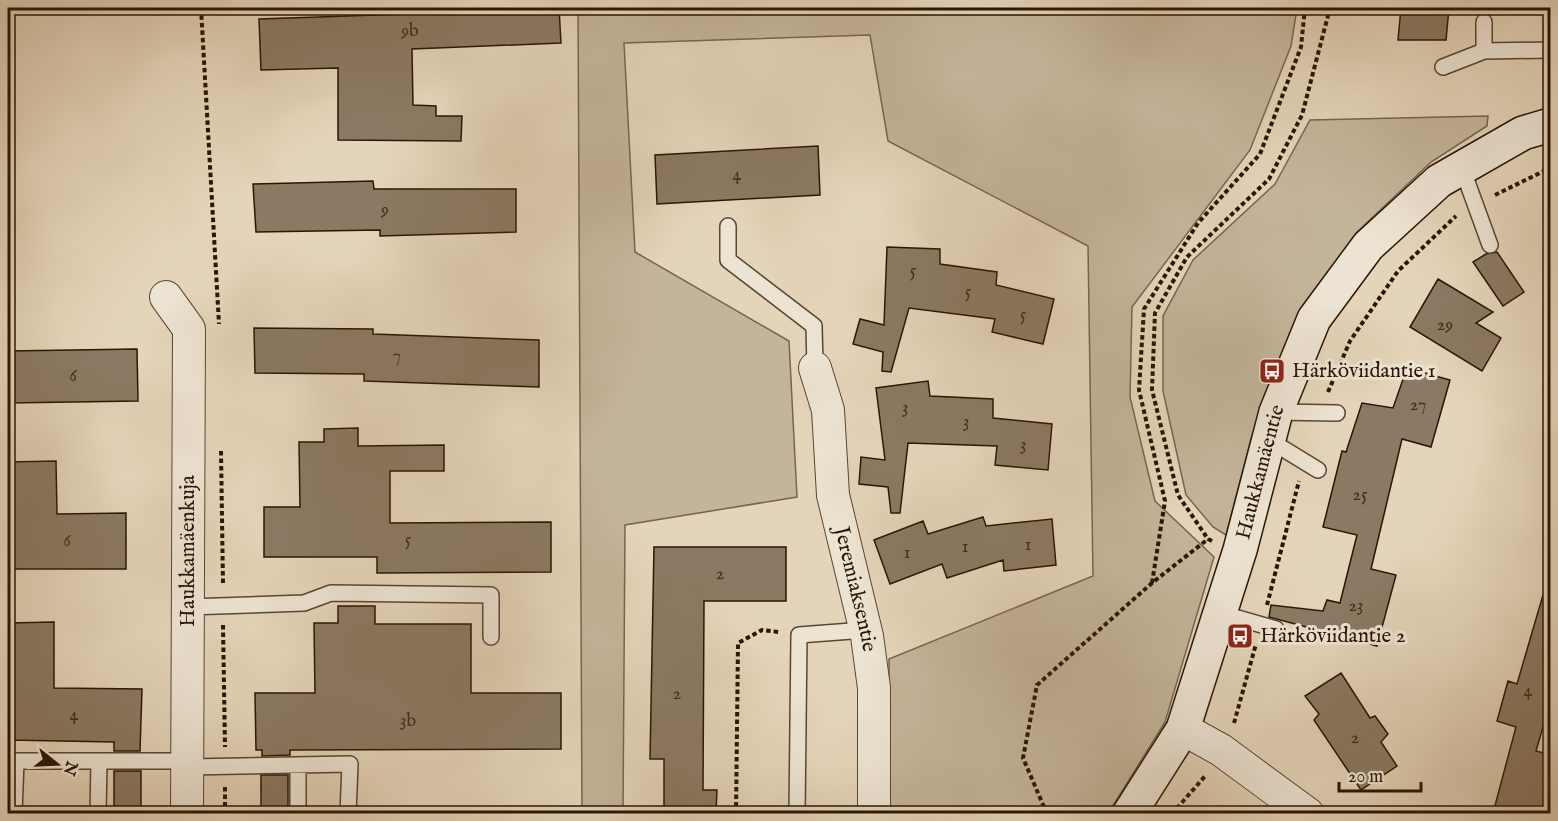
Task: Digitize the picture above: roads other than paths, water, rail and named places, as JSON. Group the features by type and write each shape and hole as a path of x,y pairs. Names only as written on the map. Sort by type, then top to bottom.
{"street":[{"name":"Haukkamäentie","path":"1130,813 1183,729 1240,550 1273,426 1314,320 1368,246 1439,181 1523,133 1551,125"},
{"name":"Haukkamäenkuja","path":"166,297 189,329 187,813"},
{"name":"Jeremiaksentie","path":"815,368 828,410 832,495 865,630 874,688 874,813"},
{"path":"1183,729 1221,750 1308,813"}],"lane":[{"path":"1484,22 1484,51"},
{"path":"1443,67 1484,51 1551,50"},
{"path":"1462,168 1490,246"},
{"path":"728,226 728,260 814,326 815,368"},
{"path":"1273,426 1337,413"},
{"path":"1273,426 1318,470"},
{"path":"188,607 304,603 331,593 491,595 490,637"},
{"path":"1220,613 1276,629"},
{"path":"797,813 799,635 865,630"},
{"path":"14,813 11,761 99,761 225,767 350,765 348,813"},
{"path":"98,813 99,761"},
{"path":"298,765 298,813"}],"place":[{"name":"Härköviidantie 1","path":"1272,371"},
{"name":"Härköviidantie 2","path":"1240,636"}]}
